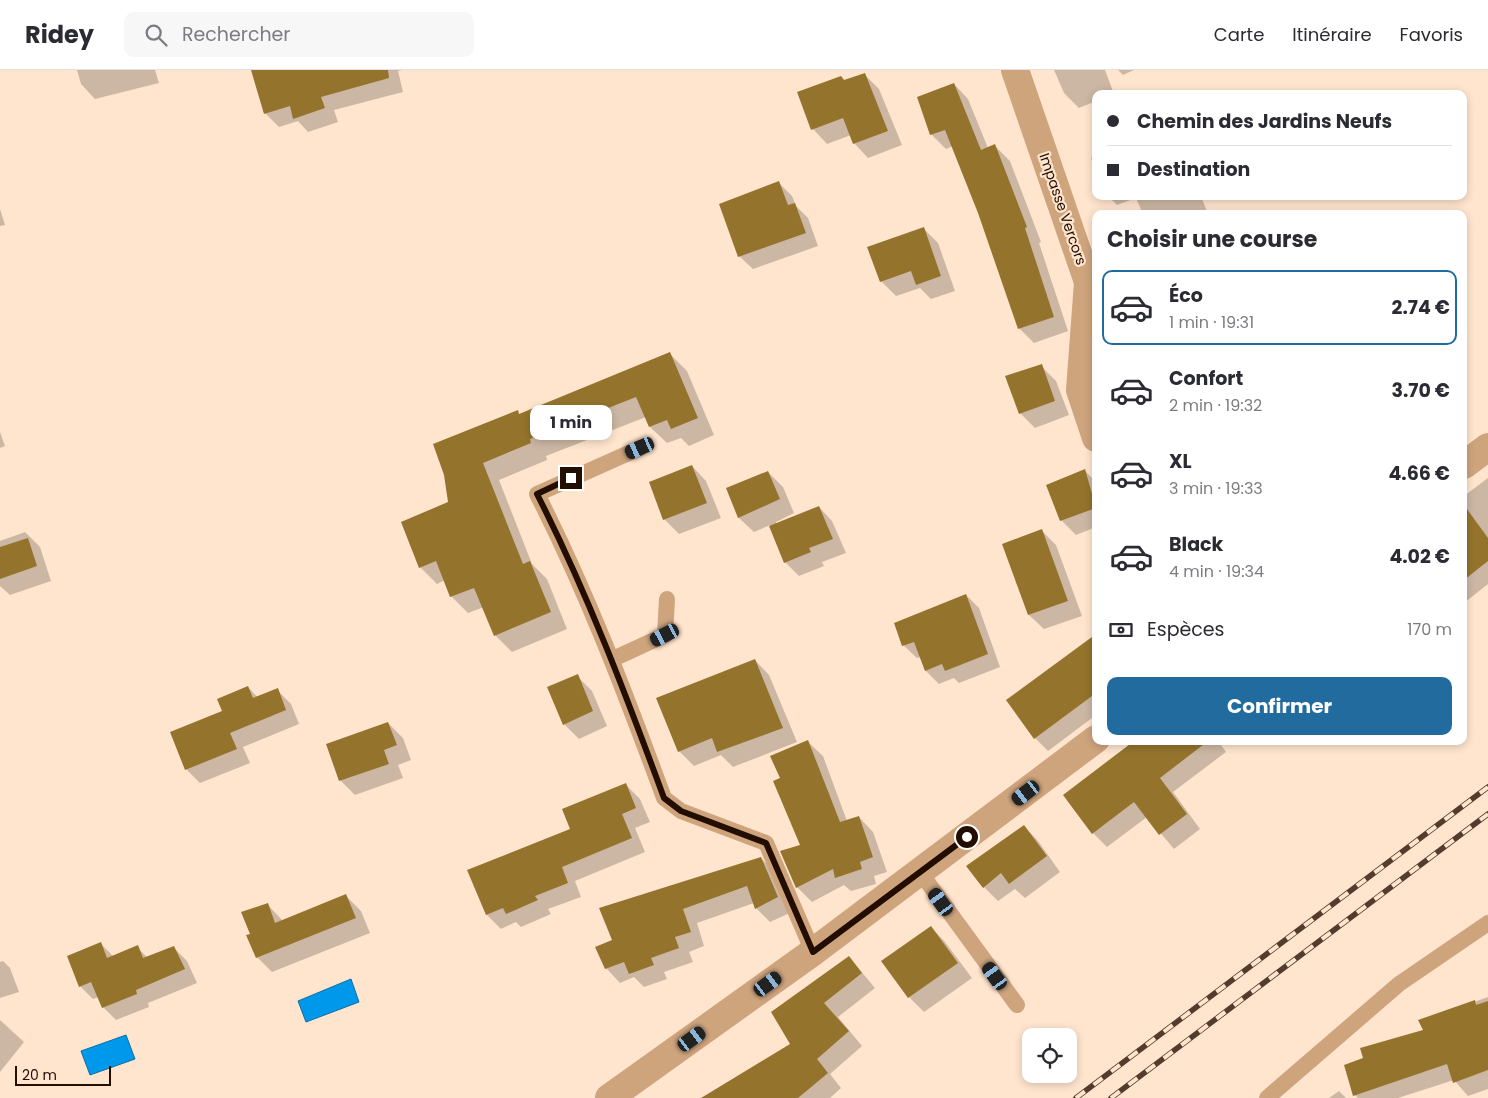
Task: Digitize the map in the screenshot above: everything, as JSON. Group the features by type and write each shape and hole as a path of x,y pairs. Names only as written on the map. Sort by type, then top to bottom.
{"street":[{"name":"Impasse Vercors","path":"1015,70 1092,280 1080,390 1092,426"},
{"path":"1467,463 1488,447"},
{"path":"609,1098 813,952 1092,742"}],"lane":[{"path":"640,448 537,494 556,530 613,659 664,798 681,811 766,843 813,952"},
{"path":"613,659 665,635 667,599"},
{"path":"920,872 1017,1005"},
{"path":"1267,1098 1399,984 1488,923"}],"water":[{"path":"351,979 359,1002 306,1022 298,1001"},
{"path":"126,1035 135,1059 90,1075 81,1051"}],"building":[{"path":"251,70 388,70 389,78 321,97 325,108 293,119 290,106 264,114"},
{"path":"865,73 888,131 853,144 843,118 811,130 797,92 841,76 844,80"},
{"path":"954,83 981,150 995,144 1027,227 1025,228 1054,317 1018,329 978,213 945,130 930,135 917,97"},
{"path":"779,181 788,205 795,203 806,233 738,257 719,204"},
{"path":"924,227 941,276 916,285 911,271 880,282 867,247"},
{"path":"670,352 698,418 671,429 667,420 649,427 636,397 530,439 531,443 483,463 523,564 530,561 551,612 494,636 474,588 450,597 436,561 419,568 401,522 448,502 444,475 433,444 518,410 519,414"},
{"path":"1042,364 1055,401 1019,414 1005,376"},
{"path":"692,465 707,503 663,520 649,482"},
{"path":"1085,469 1092,494 1092,509 1060,521 1046,485"},
{"path":"768,471 780,499 738,518 726,488"},
{"path":"819,506 833,539 809,548 811,552 784,563 769,526"},
{"path":"1467,509 1488,538 1488,561 1467,578"},
{"path":"1042,529 1068,601 1028,615 1002,544"},
{"path":"28,538 37,566 0,579 0,547"},
{"path":"966,594 988,654 945,671 942,664 925,671 914,642 902,646 894,623"},
{"path":"1092,637 1092,696 1034,739 1006,700"},
{"path":"755,659 783,728 717,752 712,738 678,752 656,698"},
{"path":"578,674 593,711 563,725 547,687"},
{"path":"248,686 253,698 278,688 286,710 230,733 237,749 185,770 170,732 222,711 217,699"},
{"path":"388,722 397,745 384,750 389,764 339,781 326,744"},
{"path":"808,740 840,822 859,816 873,857 860,862 862,869 835,878 833,869 796,888 780,851 800,845 773,781 780,778 770,756"},
{"path":"1129,745 1203,745 1160,778 1187,814 1159,835 1134,802 1092,834 1063,795"},
{"path":"626,783 636,808 622,814 632,838 562,867 568,883 535,896 538,900 506,914 503,908 486,915 467,870 570,829 562,809"},
{"path":"1024,825 1047,856 1009,884 1001,873 983,888 966,866"},
{"path":"761,857 778,897 755,909 747,886 683,909 691,932 675,937 679,948 651,958 654,965 629,974 624,962 605,969 595,947 612,940 599,908"},
{"path":"346,894 356,918 256,958 246,935 250,934 241,912 268,903 275,923"},
{"path":"931,926 958,963 908,998 881,961"},
{"path":"101,942 107,958 138,945 143,958 174,946 185,969 136,990 137,994 102,1008 91,982 79,987 67,956"},
{"path":"849,956 862,973 824,1003 849,1031 817,1059 828,1073 798,1098 701,1098 790,1044 771,1012"},
{"path":"1475,1000 1476,1005 1488,1001 1488,1070 1453,1083 1447,1064 1353,1096 1344,1065 1363,1058 1360,1048 1423,1030 1418,1020"}],"railway":[{"path":"1076,1098 1488,787"},
{"path":"1111,1098 1488,814"}],"route":[{"path":"571,478 537,494 556,530 613,659 664,798 681,811 766,843 813,952 967,837"}]}
